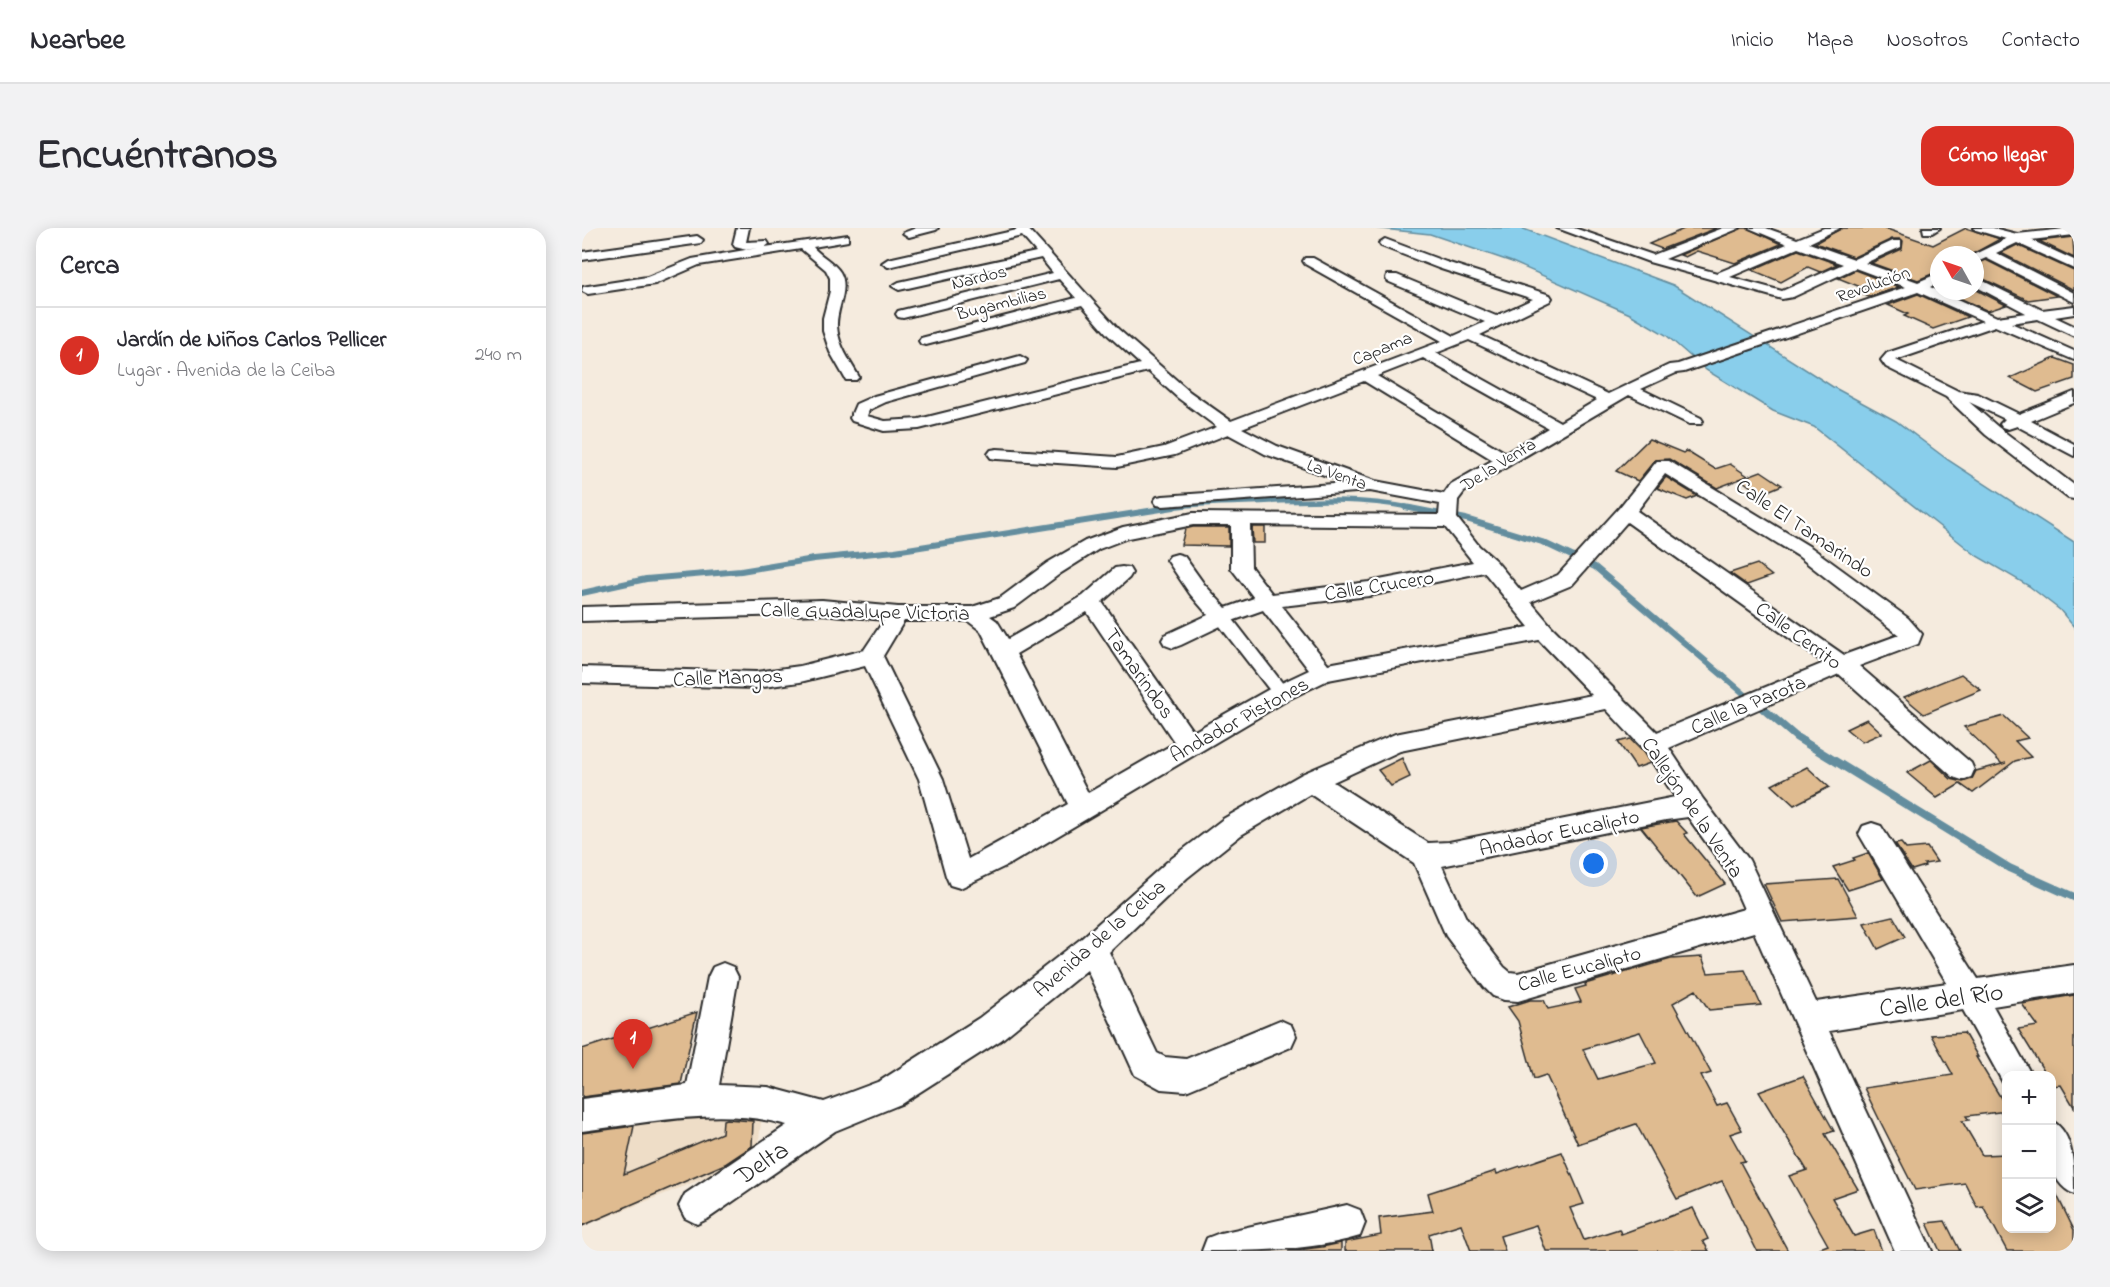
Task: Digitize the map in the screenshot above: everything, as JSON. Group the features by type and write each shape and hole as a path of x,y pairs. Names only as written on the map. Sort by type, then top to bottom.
{"street":[{"path":"743,228 739,244 741,246 840,233"},
{"path":"909,233 932,228"},
{"path":"1563,228 1653,259 1782,295 1897,244"},
{"path":"1653,259 1734,228"},
{"path":"1755,228 1919,287 2074,356"},
{"path":"1718,277 1834,228"},
{"path":"1980,228 2017,238 2074,265"},
{"path":"888,263 1022,230"},
{"name":"La Venta","path":"1022,230 1064,274 1113,332 1184,395 1231,429 1271,450 1448,512"},
{"path":"1984,255 2017,238 2070,232"},
{"path":"588,290 650,280 696,262 805,244 840,233"},
{"path":"582,256 698,234 696,262"},
{"name":"Capama","path":"998,454 1117,462 1169,452 1469,335 1545,298 1442,265 1385,243"},
{"path":"805,244 807,251 827,263 836,276 837,297 830,324 834,345 851,377"},
{"path":"899,286 1044,254"},
{"path":"1984,258 2074,298"},
{"path":"1309,261 1453,341"},
{"name":"Nardos","path":"903,314 1064,274"},
{"path":"1392,278 1495,321"},
{"name":"Revolución","path":"1679,369 1930,282"},
{"path":"1984,286 2074,332"},
{"name":"Bugambilias","path":"926,341 1086,300"},
{"path":"2074,310 1995,321 1892,356 1888,360 1891,364 1952,394 1992,431 2074,494"},
{"path":"1469,335 1609,400"},
{"path":"1424,352 1559,428"},
{"path":"1020,360 880,399 862,407 858,418 884,426 919,424 1151,366"},
{"name":"De la Venta","path":"1448,512 1457,488 1628,389 1674,368 1679,369"},
{"path":"1365,376 1504,459"},
{"path":"1628,389 1695,421"},
{"path":"1952,394 1985,402 2074,451"},
{"path":"1992,431 2074,396"},
{"path":"2057,403 2074,411"},
{"name":"Calle El Tamarindo","path":"1626,512 1663,465 1805,552 1901,623 1911,634 1910,639"},
{"path":"1163,501 1210,496 1299,493 1371,486"},
{"name":"Calle Guadalupe Victoria","path":"582,614 822,607 898,614 973,614 1006,603 1054,568 1106,539 1151,526 1193,519 1240,520 1448,512"},
{"name":"Callejón de la Venta","path":"1448,512 1472,550 1489,565 1544,632 1654,744 1738,868 1914,1251"},
{"path":"1518,600 1565,580 1626,512"},
{"name":"Calle Cerrito","path":"1626,512 1842,664 1962,770"},
{"path":"1240,520 1241,568 1323,673"},
{"path":"1177,560 1197,589 1222,617 1281,693"},
{"name":"Calle Crucero","path":"1173,640 1222,617 1268,601 1369,588 1489,565"},
{"path":"1004,651 1090,601 1122,573"},
{"name":"Tamarindos","path":"1090,601 1189,745"},
{"path":"872,656 898,614"},
{"path":"973,614 989,626 1004,651 1083,808"},
{"name":"Andador Pistones","path":"872,656 931,779 960,876 1003,855 1281,693 1323,673 1544,632"},
{"name":"Calle la Parota","path":"1654,744 1842,664 1910,639"},
{"name":"Calle Mangos","path":"582,675 611,674 687,681 757,680 804,673 872,656"},
{"name":"Avenida de la Ceiba","path":"824,1119 890,1093 990,1029 1092,948 1177,870 1232,827 1311,781 1395,743 1610,700"},
{"path":"1311,781 1424,855"},
{"name":"Andador Eucalipto","path":"1424,855 1449,854 1666,809 1694,806"},
{"path":"1872,834 1970,994 2013,1071"},
{"name":"Calle Eucalipto","path":"1424,855 1456,927 1494,977 1504,986 1518,987 1760,917"},
{"path":"1092,948 1146,1064 1161,1073 1186,1076 1280,1036"},
{"path":"700,1100 723,977"},
{"name":"Calle del Río","path":"1807,1018 2074,979"},
{"path":"582,1115 700,1100 768,1103 824,1119"},
{"name":"Delta","path":"697,1206 824,1119"},
{"path":"2056,1145 2074,1177"},
{"path":"1242,1249 1347,1223"}],"shaded area":[{"path":"763,1105 757,1157 582,1227 582,1117"}],"water":[{"path":"1373,228 1521,228 1673,285 1833,387 1896,421 1948,460 2074,542 2074,627 2060,610 2029,586 1977,556 1814,427 1773,411 1706,370 1666,335 1630,314 1512,262 1430,234"}],"building":[{"path":"1686,228 1717,228 1662,249 1649,244"},
{"path":"1742,228 1747,228 1781,244 1735,263 1697,251 1685,257 1680,255"},
{"path":"1842,228 1884,228 1933,245 1966,228 2000,239 1984,248 1984,246 1930,246 1930,275 1918,280 1871,263 1902,249 1901,239 1892,239 1854,257 1815,243"},
{"path":"2073,237 2074,258 2039,241"},
{"path":"2017,245 2074,271 2074,290 2001,253"},
{"path":"1798,250 1837,264 1820,272 1808,267 1781,282 1752,270"},
{"path":"1984,261 2057,296 2028,300 1984,279"},
{"path":"1855,270 1899,287 1869,297 1859,293 1868,290 1838,278"},
{"path":"1918,294 1968,317 1933,329 1904,316 1908,314 1888,305"},
{"path":"1984,294 2006,305 1988,311 1964,300 1984,300"},
{"path":"2055,358 2074,365 2074,379 2037,392 2010,378"},
{"path":"1649,439 1683,453 1686,451 1715,469 1730,464 1748,476 1717,488 1669,459 1655,460 1638,481 1616,471"},
{"path":"1761,471 1782,485 1761,494 1740,479"},
{"path":"1666,477 1697,496 1687,500 1657,488"},
{"path":"1229,527 1229,546 1181,545 1185,529"},
{"path":"1252,527 1265,527 1265,543 1253,543"},
{"path":"1757,564 1772,576 1747,585 1730,573"},
{"path":"1961,674 1981,690 1924,714 1904,697"},
{"path":"2004,716 2028,738 2015,741 2031,757 2015,761 1973,793 1960,784 1937,798 1907,773 1931,760 1951,779 1963,782 1972,779 1976,771 2006,763 2002,764 1964,727"},
{"path":"1867,719 1882,733 1862,742 1846,729"},
{"path":"1630,739 1650,763 1636,768 1618,742"},
{"path":"1402,758 1410,777 1391,786 1378,770"},
{"path":"1807,767 1829,787 1794,805 1772,785"},
{"path":"1676,821 1725,884 1697,897 1641,827"},
{"path":"1901,843 1906,849 1927,847 1937,862 1924,864 1925,866 1912,870 1895,844"},
{"path":"1868,853 1883,879 1848,890 1833,867"},
{"path":"1838,879 1858,916 1782,922 1764,884"},
{"path":"1893,916 1905,937 1878,949 1864,923"},
{"path":"1702,957 1708,973 1745,970 1761,1005 1709,1010 1696,990 1673,1003 1711,1073 1701,1076 1717,1106 1727,1103 1742,1130 1730,1134 1745,1161 1740,1162 1788,1251 1757,1251 1722,1181 1677,1199 1636,1124 1578,1144 1546,1075 1534,1079 1518,1021 1508,1007 1530,1000 1544,1000 1548,1009 1581,1002 1575,989 1586,986 1585,984 1671,959","holes":["1640,1032 1656,1063 1598,1079 1583,1049"]},
{"path":"2074,995 2074,1107 2061,1085 2056,1086 2056,1071 2044,1071 2018,1029 2038,1026 2022,1004"},
{"path":"697,1012 681,1084 582,1097 582,1049"},
{"path":"1964,1033 2002,1100 2002,1112 1966,1116 1969,1120 1962,1121 1982,1155 2002,1154 2002,1233 2056,1233 2056,1193 2074,1230 2074,1251 2007,1251 1983,1206 1977,1207 1965,1183 1915,1190 1864,1088 1953,1075 1931,1035"},
{"path":"1803,1076 1834,1131 1825,1134 1858,1189 1832,1198 1854,1236 1874,1230 1882,1251 1821,1251 1820,1248 1828,1245 1789,1176 1807,1170 1759,1092"},
{"path":"723,1120 753,1121 752,1146 725,1164 582,1226 582,1133 634,1126 624,1174 722,1133"},
{"path":"1562,1152 1584,1204 1570,1208 1584,1240 1619,1229 1621,1234 1693,1208 1708,1239 1703,1241 1709,1251 1546,1251 1536,1225 1500,1236 1505,1251 1471,1251 1461,1224 1429,1234 1432,1251 1345,1251 1345,1242 1381,1235 1379,1218 1433,1211 1428,1193 1496,1171 1497,1174"},
{"path":"1945,1221 1960,1251 1940,1251 1927,1223"},
{"path":"1341,1243 1341,1251 1288,1251 1322,1247"}],"waterway":[{"path":"1165,508 1318,500 1356,501 1412,508"},
{"path":"582,593 646,579 741,571 814,559 895,551 1174,507"},
{"path":"1405,507 1466,519 1542,542 1595,567 1755,703"},
{"path":"1754,701 1796,737 2009,868 2074,897"}],"place":[{"name":"Jardín de Niños Carlos Pellicer","path":"633,1069"}]}
